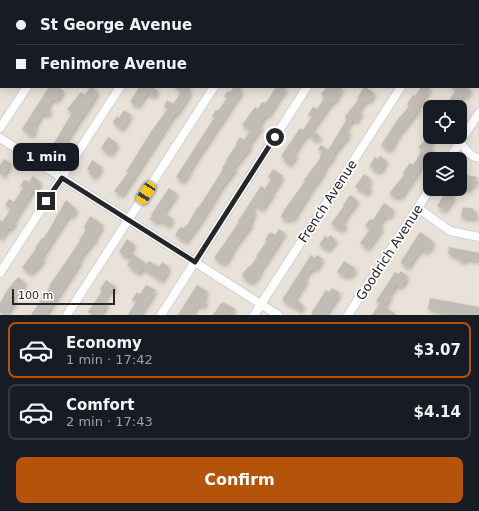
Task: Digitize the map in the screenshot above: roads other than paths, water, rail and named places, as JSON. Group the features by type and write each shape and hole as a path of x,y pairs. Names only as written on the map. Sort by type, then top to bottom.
{"street":[{"path":"0,128 26,88"},
{"path":"0,273 119,88"},
{"path":"66,315 213,88"},
{"path":"161,315 307,88"},
{"name":"French Avenue","path":"254,315 399,88"},
{"path":"467,131 479,113"},
{"path":"0,138 278,315"},
{"path":"461,144 468,153 475,158 479,158"},
{"name":"Goodrich Avenue","path":"348,315 426,196"},
{"path":"418,208 450,231 479,236"}]}
